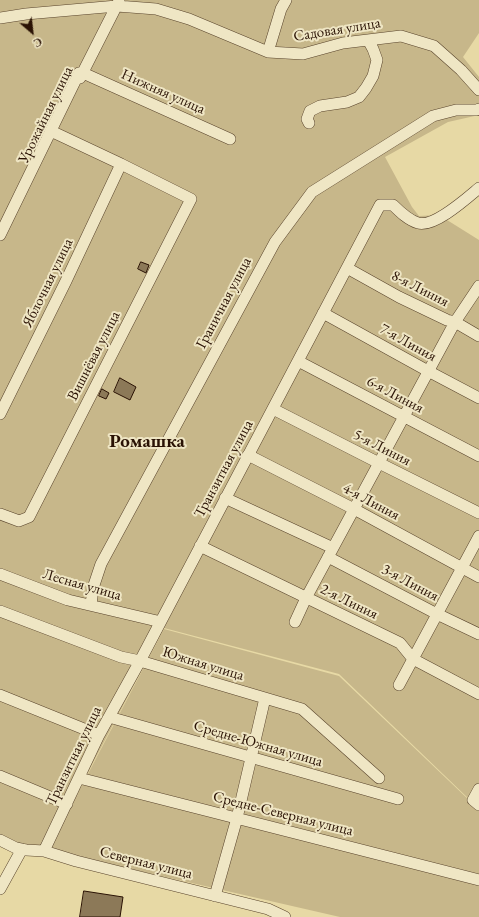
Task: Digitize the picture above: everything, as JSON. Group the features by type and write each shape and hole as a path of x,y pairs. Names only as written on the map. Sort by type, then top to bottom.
{"street":[{"path":"268,52 281,9 286,0"},
{"name":"Садовая улица","path":"1,20 26,14 118,3 156,9 190,19 268,52 303,54 343,43 401,36 434,46 461,70 479,90"},
{"name":"Урожайная улица","path":"0,244 53,132 118,3"},
{"path":"309,122 307,119 310,111 320,106 347,102 359,97 366,88 373,76 377,60 368,40"},
{"path":"0,235 79,73 84,71 231,136"},
{"name":"Граничная улица","path":"91,605 93,588 101,564 275,242 312,192 433,116 456,110 479,109"},
{"path":"53,132 121,164"},
{"name":"Вишнёвая улица","path":"0,514 19,521 29,517 191,199 121,164"},
{"name":"Яблочная улица","path":"0,414 66,281 121,164"},
{"name":"Транзитная улица","path":"44,851 99,735 380,205 393,205 406,217 420,224 436,221 459,205 479,188"},
{"name":"8-я Линия","path":"347,268 479,336"},
{"path":"295,622 306,598 454,322 479,286"},
{"name":"7-я Линия","path":"323,313 428,372 479,398"},
{"name":"6-я Линия","path":"298,361 479,456"},
{"name":"5-я Линия","path":"273,408 378,463 479,513"},
{"name":"4-я Линия","path":"248,455 354,509 479,577"},
{"name":"3-я Линия","path":"225,498 330,553 437,614 479,634"},
{"path":"400,685 479,536"},
{"name":"2-я Линия","path":"200,546 400,643 414,659 479,694"},
{"name":"Лесная улица","path":"0,574 68,600 157,621"},
{"name":"Южная улица","path":"0,612 121,657 140,660 302,709 379,778"},
{"path":"0,695 99,735"},
{"path":"215,896 237,818 265,698"},
{"name":"Средне-Южная улица","path":"109,717 398,799"},
{"path":"0,776 66,804"},
{"name":"Средне-Северная улица","path":"79,778 479,880"},
{"path":"476,802 479,789"},
{"name":"Северная улица","path":"0,840 16,848 44,851 76,861 268,909 285,917"},
{"path":"0,889 22,849"}],"shaded area":[{"path":"0,0 479,0 479,33 463,57 479,77 479,115 448,122 385,157 412,207 419,216 439,215 479,240 479,783 470,800 339,674 164,628 46,852 24,856 0,845"},
{"path":"164,629 339,676 470,801 479,786 479,917 340,917 48,850"}],"building":[{"path":"141,262 149,265 146,273 138,269"},
{"path":"120,378 136,387 130,400 114,392"},
{"path":"102,389 109,393 106,399 99,396"},
{"path":"84,891 123,897 120,917 80,917"}],"district":[{"name":"Ромашка","path":"147,442"}]}
